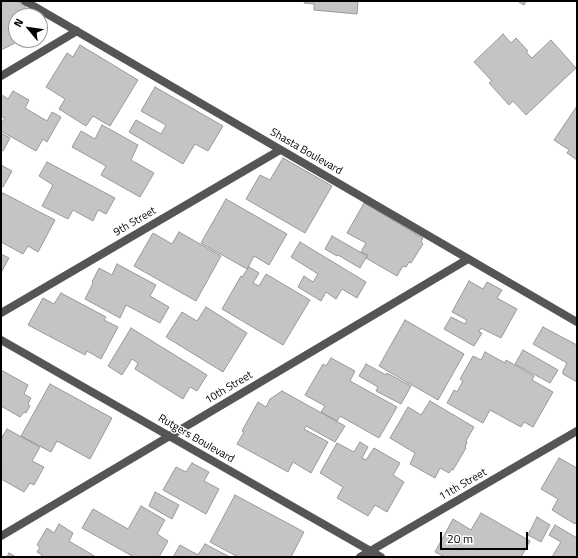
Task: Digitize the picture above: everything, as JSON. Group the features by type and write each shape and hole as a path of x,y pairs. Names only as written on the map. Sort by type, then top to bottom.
{"street":[{"name":"Shasta Boulevard","path":"25,1 577,322"},
{"path":"1,76 77,31"},
{"name":"9th Street","path":"1,312 280,150"},
{"name":"10th Street","path":"1,536 468,259"},
{"name":"Rutgers Boulevard","path":"1,340 381,557"},
{"name":"11th Street","path":"360,557 577,431"}],"building":[{"path":"1,1 17,1 26,8 8,8 8,46 1,50"},
{"path":"305,1 358,1 357,14 314,10 314,4 304,3"},
{"path":"517,1 526,1 524,5"},
{"path":"503,34 511,43 516,38 528,51 526,52 532,58 551,40 576,68 526,115 513,101 509,105 489,83 492,81 474,62"},
{"path":"80,45 138,80 110,126 93,116 86,126 59,109 65,99 46,87 67,53 73,57"},
{"path":"155,87 223,126 208,151 195,144 183,164 129,132 136,120 161,134 166,125 141,111"},
{"path":"13,91 29,100 25,108 47,121 52,112 61,117 47,142 43,139 36,151 1,131 1,124 5,118 1,116 1,96 2,95 8,99"},
{"path":"577,106 577,160 567,153 569,150 554,140"},
{"path":"102,125 138,145 131,160 154,173 140,197 101,175 106,166 72,147 81,131 95,139"},
{"path":"1,133 10,138 3,151 1,150"},
{"path":"283,158 332,186 305,233 246,199 260,175 270,180"},
{"path":"47,162 115,198 106,214 98,210 93,221 73,210 68,219 42,206 53,185 39,176"},
{"path":"1,165 12,171 3,187 1,186"},
{"path":"3,193 55,220 38,252 28,246 23,254 1,242 1,197"},
{"path":"226,199 287,234 269,265 254,256 247,269 201,243"},
{"path":"364,203 423,238 421,242 423,244 411,263 409,262 406,267 403,266 397,276 366,258 368,255 361,252 366,243 347,233"},
{"path":"179,232 221,256 196,301 134,266 153,233 172,244"},
{"path":"332,236 367,256 360,268 325,249"},
{"path":"300,242 366,282 357,298 342,289 336,299 326,292 321,301 298,287 304,276 313,282 318,274 291,257"},
{"path":"1,254 9,258 1,273"},
{"path":"117,264 156,285 150,296 169,307 160,323 126,305 120,318 85,299 99,268 112,275"},
{"path":"249,267 259,273 253,283 259,286 266,274 310,300 283,345 222,309 241,276 242,277"},
{"path":"469,281 483,289 487,282 502,290 497,298 517,309 501,338 481,328 479,332 482,333 474,346 444,329 451,317 465,324 467,320 452,312"},
{"path":"61,293 106,317 104,320 118,327 101,359 87,351 85,355 28,325 43,298 54,304"},
{"path":"206,307 247,333 223,372 166,337 182,312 197,321"},
{"path":"405,320 464,354 438,400 379,366"},
{"path":"543,327 577,345 577,382 563,374 567,363 533,344"},
{"path":"131,328 207,375 197,391 190,387 183,399 135,369 138,363 132,359 122,375 108,366"},
{"path":"523,350 558,370 550,383 515,364"},
{"path":"485,352 505,363 506,360 534,376 532,380 553,392 533,427 524,422 521,427 490,410 483,423 447,403 454,390 457,392 463,381 460,379 473,356 481,360"},
{"path":"331,358 355,371 350,381 397,407 379,438 340,416 337,421 321,412 325,406 305,395 323,364 326,366"},
{"path":"366,364 411,386 401,404 376,391 378,387 359,376"},
{"path":"1,370 28,385 24,394 31,398 28,404 30,406 26,413 24,412 20,417 1,406"},
{"path":"50,384 112,418 90,459 57,441 51,452 21,436"},
{"path":"282,391 345,426 335,442 306,426 304,429 328,442 311,473 293,462 288,472 237,444 244,432 242,431 258,402 266,407 270,399"},
{"path":"430,401 474,427 466,441 466,448 453,470 452,469 449,473 440,468 435,478 410,464 415,453 390,438 408,407 421,415"},
{"path":"7,429 40,447 32,461 44,467 34,485 30,483 24,492 1,479 1,439"},
{"path":"360,442 368,447 362,458 366,460 374,448 400,463 393,475 404,482 387,512 375,505 368,516 337,498 343,487 320,473 337,443 354,452"},
{"path":"559,458 577,468 577,521 575,524 552,510 558,499 541,489"},
{"path":"192,463 209,472 204,481 219,489 206,514 163,490 176,467 186,472"},
{"path":"155,492 179,505 172,519 149,506"},
{"path":"235,495 304,532 291,557 238,557 210,542"},
{"path":"141,506 165,520 157,534 168,541 159,557 134,557 82,528 93,509 128,529"},
{"path":"481,513 530,541 521,557 445,557 435,552 453,519 471,530"},
{"path":"537,517 550,525 541,542 528,535"},
{"path":"59,524 73,533 69,541 96,557 40,557 42,555 37,552 40,547 37,545 47,528 54,533"},
{"path":"555,525 577,538 577,557 552,557 561,542 549,535"},
{"path":"205,544 230,557 173,557 180,545 198,555"},
{"path":"9,553 16,557 7,557"}]}
